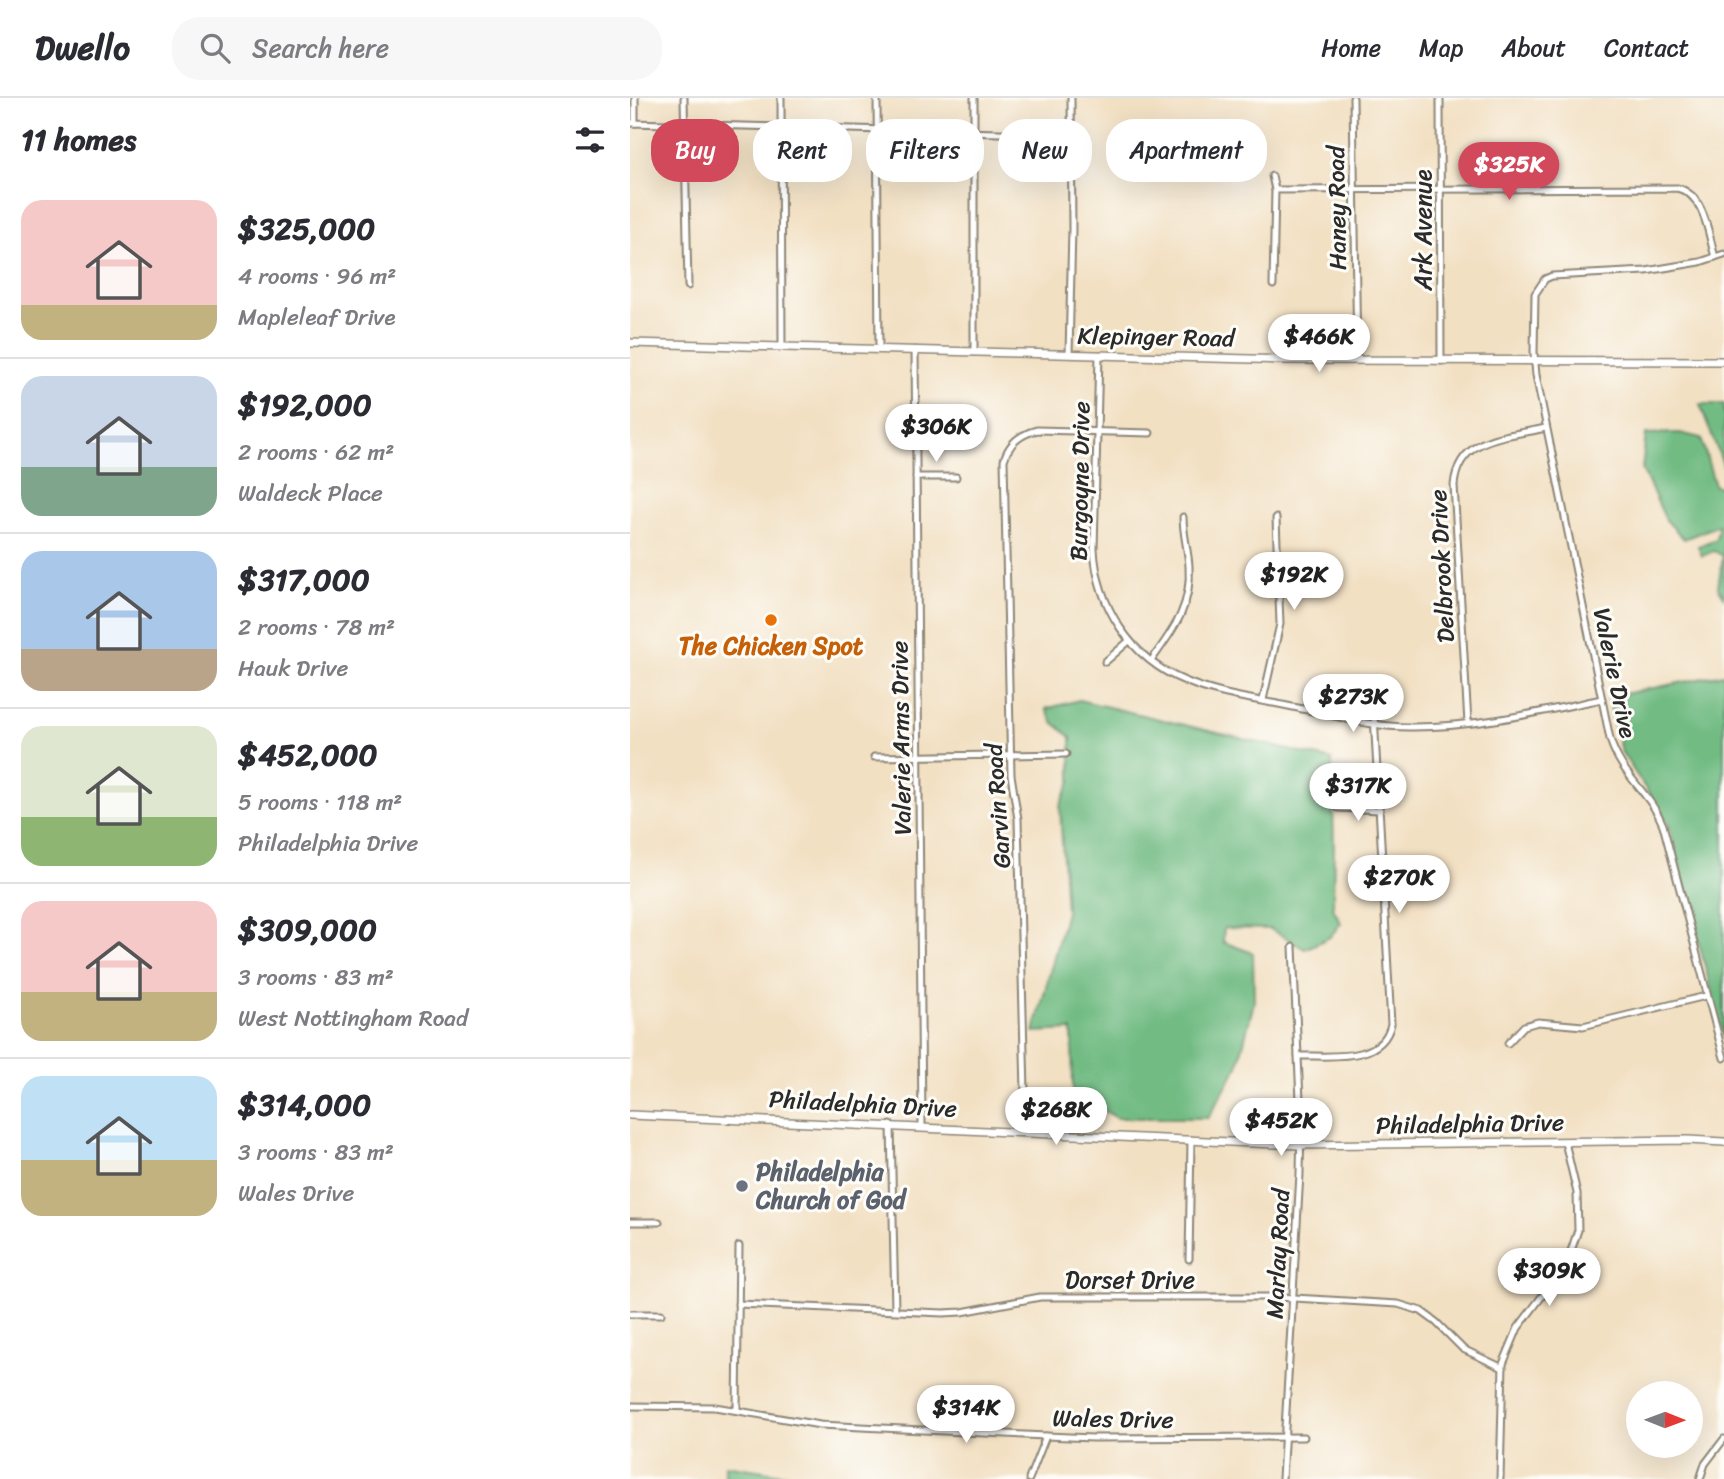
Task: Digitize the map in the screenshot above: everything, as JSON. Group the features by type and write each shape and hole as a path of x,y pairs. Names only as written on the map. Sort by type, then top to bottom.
{"street":[{"path":"635,98 632,123 651,123"},
{"path":"684,98 684,119"},
{"path":"781,98 781,119"},
{"path":"877,98 878,119"},
{"path":"974,98 974,119"},
{"path":"1071,98 1071,119"},
{"name":"Haney Road","path":"1353,98 1357,360"},
{"name":"Ark Avenue","path":"1440,98 1441,361"},
{"path":"1272,176 1275,190 1273,285"},
{"path":"685,182 688,286"},
{"path":"781,182 782,346"},
{"path":"878,182 879,349"},
{"path":"974,182 975,352"},
{"path":"1069,354 1071,182"},
{"path":"1275,190 1682,189 1698,202 1714,257 1724,254"},
{"name":"Valerie Drive","path":"1714,257 1646,271 1560,275 1545,279 1535,294 1534,302 1535,361 1546,428 1614,752 1621,766 1650,801 1663,825 1724,1058"},
{"name":"Klepinger Road","path":"630,342 1357,360 1724,361"},
{"name":"Valerie Arms Drive","path":"915,350 922,1126"},
{"name":"Burgoyne Drive","path":"1099,355 1094,549 1096,572 1110,613 1129,641 1171,675 1198,686 1375,725 1417,727 1468,723 1602,699"},
{"name":"Delbrook Drive","path":"1468,723 1454,485 1456,470 1467,452 1481,443 1546,428"},
{"name":"Garvin Road","path":"1026,1131 1018,819 1011,755 1004,460 1015,440 1037,430 1150,433"},
{"path":"916,477 956,477"},
{"path":"1151,661 1180,620 1186,604 1189,566 1183,517"},
{"path":"1263,700 1280,624 1276,518"},
{"path":"1105,662 1129,641"},
{"path":"1298,1056 1366,1052 1379,1045 1389,1031 1391,1019 1372,679"},
{"path":"874,757 1066,754"},
{"path":"1338,807 1380,810"},
{"name":"Marlay Road","path":"1282,1479 1299,1145 1293,947"},
{"path":"1508,1043 1524,1026 1538,1022 1583,1026 1706,996"},
{"name":"Philadelphia Drive","path":"630,1115 1299,1145 1724,1142"},
{"path":"891,1125 895,1310"},
{"path":"1189,1259 1191,1140"},
{"path":"1500,1479 1503,1368 1507,1352 1518,1328 1563,1270 1576,1243 1579,1207 1565,1142"},
{"path":"630,1222 659,1222"},
{"path":"737,1409 739,1246"},
{"name":"Dorset Drive","path":"738,1304 956,1312 1040,1297 1293,1298 1411,1307 1430,1316 1463,1349 1503,1368"},
{"path":"630,1314 661,1314"},
{"name":"Wales Drive","path":"630,1406 737,1409 820,1424 1046,1436 1304,1437"},
{"path":"1030,1479 1046,1436"},
{"path":"1700,1479 1704,1464 1724,1439"}],"green space":[{"path":"1700,404 1724,404 1724,467"},
{"path":"1680,433 1701,438 1715,486 1724,487 1724,597 1718,587 1723,556 1714,551 1702,556 1698,546 1716,539 1719,525 1684,539 1666,520 1642,469 1646,434"},
{"path":"1724,674 1724,1040 1668,823 1621,751 1608,697"},
{"path":"1079,700 1332,760 1333,908 1341,923 1330,937 1305,949 1270,929 1224,928 1223,942 1253,953 1254,1002 1238,1066 1208,1118 1117,1118 1073,1093 1072,1030 1034,1032 1066,912 1060,806 1071,781 1071,737 1053,722 1046,709"},
{"path":"725,1465 814,1479 725,1479"}],"place":[{"name":"The Chicken Spot","path":"771,620"},
{"name":"Philadelphia Church of God","path":"742,1186"}]}
